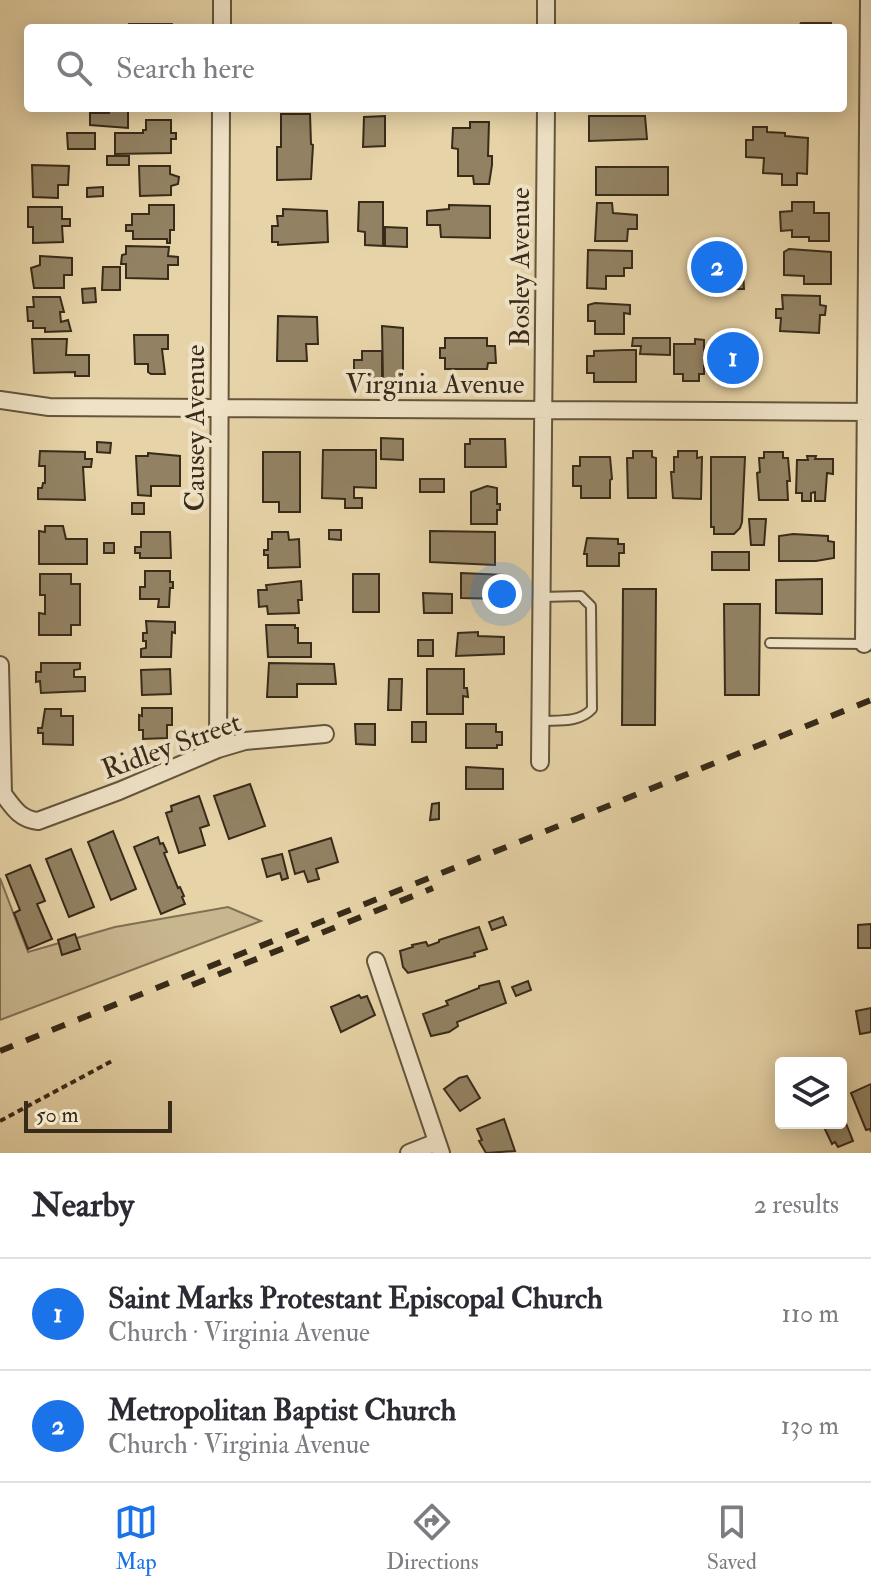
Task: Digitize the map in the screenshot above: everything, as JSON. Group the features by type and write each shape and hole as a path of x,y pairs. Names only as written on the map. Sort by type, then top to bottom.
{"street":[{"path":"222,0 222,24"},
{"path":"546,0 546,24"},
{"path":"864,644 869,0"},
{"name":"Causey Avenue","path":"218,749 221,112"},
{"name":"Bosley Avenue","path":"540,762 546,112"},
{"name":"Virginia Avenue","path":"0,400 49,407 868,412"},
{"path":"0,665 2,792"},
{"name":"Ridley Street","path":"2,792 18,814 38,821 218,749 245,741 325,734"},
{"path":"376,961 439,1148 409,1153"}],"lane":[{"path":"540,721 578,719 592,709 591,606 581,596 542,597"},
{"path":"770,643 864,644"}],"path":[{"path":"0,1121 112,1061"}],"shaded area":[{"path":"0,878 28,952 115,927 228,907 261,921 0,1020"}],"building":[{"path":"128,112 128,128 90,125 90,113"},
{"path":"281,114 310,114 313,145 311,179 277,180"},
{"path":"385,116 385,146 363,147 364,117"},
{"path":"589,116 645,116 647,139 589,141"},
{"path":"146,120 171,120 171,133 176,133 176,139 171,139 171,153 115,154 115,133 143,133"},
{"path":"470,122 489,122 488,156 492,156 492,165 489,184 474,184 473,176 458,176 458,149 452,148 453,128 470,128"},
{"path":"753,127 767,127 767,132 808,138 807,174 797,173 797,185 782,185 782,174 763,173 764,158 746,157 746,140 753,140"},
{"path":"67,133 95,133 95,149 68,149"},
{"path":"107,156 129,156 129,165 107,165"},
{"path":"32,165 69,166 68,185 58,185 58,198 33,197"},
{"path":"139,166 170,166 170,174 179,177 178,184 171,186 171,195 140,196"},
{"path":"596,167 668,167 668,195 596,195"},
{"path":"103,187 103,196 87,197 87,188"},
{"path":"359,202 383,202 383,246 365,245 365,232 358,231"},
{"path":"792,202 814,202 814,213 829,213 829,241 809,241 809,237 792,237 792,230 781,231 780,212 792,211"},
{"path":"597,203 612,203 613,213 637,215 637,229 628,229 627,241 595,241"},
{"path":"149,205 174,205 174,230 170,230 170,243 167,239 133,239 133,231 126,231 126,225 132,225 132,214 149,214"},
{"path":"449,205 490,206 490,238 441,237 440,225 427,225 427,211 449,209"},
{"path":"28,207 62,207 62,219 70,219 70,226 62,226 63,242 33,243 33,227 28,227"},
{"path":"283,209 327,211 328,242 278,245 278,242 272,242 272,226 278,226 277,216 283,216"},
{"path":"385,227 407,228 407,247 385,246"},
{"path":"126,246 169,247 168,256 178,257 178,265 168,265 168,279 126,278 126,264 121,264"},
{"path":"789,249 831,252 831,284 804,284 804,276 784,275 784,252"},
{"path":"588,250 632,251 632,268 624,268 624,276 606,276 606,289 587,288"},
{"path":"40,256 72,258 72,275 64,275 64,288 34,288 31,268 40,265"},
{"path":"103,267 120,267 120,290 102,290"},
{"path":"719,271 743,271 744,289 719,289"},
{"path":"95,288 96,302 83,303 82,289"},
{"path":"782,295 820,296 820,305 826,306 825,315 820,315 819,333 780,331 781,318 776,318 776,309 783,309"},
{"path":"33,297 60,297 64,312 60,312 61,322 68,320 71,331 45,332 45,328 33,328 33,321 28,321 27,307 34,307"},
{"path":"588,305 630,305 630,314 624,313 624,334 595,334 595,321 588,321"},
{"path":"278,316 317,317 318,344 306,344 307,361 277,361"},
{"path":"382,326 403,328 403,379 383,379"},
{"path":"134,335 168,335 168,349 162,349 165,374 151,374 148,364 135,364"},
{"path":"445,338 487,338 487,346 495,346 496,363 488,363 487,369 445,369 445,358 440,358 440,348 445,348"},
{"path":"633,338 670,338 670,355 640,354 641,346 632,346"},
{"path":"32,339 67,339 66,355 89,355 89,376 75,376 75,372 34,373"},
{"path":"695,339 704,340 704,374 699,374 699,381 683,381 683,374 674,374 674,344 695,344"},
{"path":"636,350 636,382 594,382 594,373 587,373 587,356 594,356 594,351"},
{"path":"362,351 382,351 382,379 354,379 354,360 362,360"},
{"path":"381,438 403,439 403,460 381,459"},
{"path":"470,439 505,439 506,467 465,467 465,444 470,444"},
{"path":"97,442 111,443 110,453 97,452"},
{"path":"323,450 376,450 376,488 354,487 354,498 362,498 362,508 345,508 345,499 322,498"},
{"path":"40,451 85,452 85,459 92,459 91,467 83,467 85,500 38,499 38,488 45,483 45,466 39,466"},
{"path":"633,451 652,451 652,457 656,458 656,498 628,498 627,458 633,458"},
{"path":"678,451 697,451 697,458 702,457 701,499 673,498 671,472 674,472 674,457 678,457"},
{"path":"263,452 300,452 300,512 279,512 279,502 263,502"},
{"path":"764,452 783,452 783,458 788,458 788,500 759,500 757,473 760,472 759,458 764,458"},
{"path":"148,453 180,456 180,486 151,486 151,496 138,495 136,456 148,456"},
{"path":"807,456 833,459 833,474 827,473 825,501 815,501 815,492 811,493 811,501 802,501 802,493 796,493 797,460 808,460"},
{"path":"580,457 610,457 610,498 581,498 581,486 573,486 573,466 580,466"},
{"path":"711,457 745,457 742,522 734,534 714,534 714,527 711,527"},
{"path":"420,479 444,479 444,492 420,492"},
{"path":"487,486 497,488 500,510 497,510 497,524 471,524 471,492"},
{"path":"132,503 144,503 144,514 132,514"},
{"path":"749,519 766,519 764,545 751,545"},
{"path":"45,526 63,526 66,539 87,539 87,564 39,564 39,531 45,532"},
{"path":"329,530 341,530 341,540 329,539"},
{"path":"430,531 495,532 495,565 430,562"},
{"path":"141,532 170,532 171,558 140,558 140,553 135,553 135,547 141,547"},
{"path":"272,532 288,532 289,540 299,539 300,567 268,568 268,555 264,555 264,550 268,550"},
{"path":"779,536 828,536 828,541 834,542 834,558 779,561"},
{"path":"587,538 618,539 618,544 624,544 624,553 619,553 619,566 587,566 587,554 584,554"},
{"path":"104,543 114,543 114,553 104,553"},
{"path":"712,552 749,552 749,570 712,570"},
{"path":"145,571 170,571 173,588 170,588 169,607 158,607 159,599 140,599 140,587 145,587"},
{"path":"461,573 504,575 504,599 461,598"},
{"path":"40,574 71,574 71,584 80,584 80,625 71,625 71,635 39,635 39,613 45,614 45,595 40,595"},
{"path":"353,574 379,574 379,612 353,612"},
{"path":"822,579 822,614 776,613 776,580"},
{"path":"301,581 299,613 268,614 267,606 259,607 258,590 267,590 266,585"},
{"path":"623,589 656,589 655,725 622,725"},
{"path":"423,593 452,594 452,613 424,613"},
{"path":"724,604 760,604 759,695 725,695"},
{"path":"146,621 175,622 171,657 141,657 141,649 146,648 143,633 147,633"},
{"path":"266,625 295,625 298,628 298,643 311,643 311,657 268,657"},
{"path":"478,632 478,636 504,637 504,654 456,656 458,633"},
{"path":"418,640 433,640 433,656 418,656"},
{"path":"41,663 80,663 80,669 74,670 74,677 85,677 85,691 41,693 36,672 41,672"},
{"path":"269,663 334,664 336,684 297,684 297,697 267,697"},
{"path":"170,669 171,694 142,695 141,670"},
{"path":"427,669 464,669 464,688 467,688 468,697 463,696 463,714 427,714"},
{"path":"389,679 402,679 401,710 388,710"},
{"path":"142,708 172,708 172,725 167,725 167,738 143,739 143,730 139,730"},
{"path":"45,709 61,709 61,716 73,716 73,745 43,744 43,733 38,733 38,728 42,728"},
{"path":"412,722 426,722 426,742 412,742"},
{"path":"355,724 375,724 375,745 356,744"},
{"path":"466,724 496,724 496,732 502,732 502,745 497,745 497,748 466,748"},
{"path":"466,767 503,769 503,789 466,789"},
{"path":"250,784 265,826 229,839 214,796"},
{"path":"199,796 209,825 200,828 205,845 179,853 166,813 172,811 171,806"},
{"path":"439,803 439,819 430,820 432,804"},
{"path":"113,831 136,889 111,900 88,842"},
{"path":"158,837 167,852 164,853 185,904 161,914 134,847"},
{"path":"331,838 338,862 316,869 319,879 308,882 304,871 295,874 289,851"},
{"path":"71,849 94,907 69,917 46,859"},
{"path":"282,854 288,878 282,880 280,873 267,877 262,859"},
{"path":"30,865 45,901 37,904 52,939 28,949 14,913 20,910 6,875"},
{"path":"503,917 506,925 492,930 489,922"},
{"path":"871,924 871,948 858,948 858,925"},
{"path":"479,927 487,949 474,953 475,956 408,973 403,967 400,951 426,942 428,946"},
{"path":"75,934 80,949 62,955 58,940"},
{"path":"499,981 506,1003 457,1022 458,1026 449,1032 431,1036 423,1014 448,1005 446,1001 479,986"},
{"path":"528,981 531,990 516,996 512,987"},
{"path":"359,995 361,998 367,996 375,1015 341,1032 331,1007"},
{"path":"871,1008 871,1032 860,1034 856,1011"},
{"path":"467,1076 480,1098 460,1111 444,1089"},
{"path":"871,1084 871,1132 870,1129 866,1130 851,1093"},
{"path":"504,1119 515,1151 486,1153 477,1129"},
{"path":"847,1126 853,1141 838,1147 835,1142 832,1144 825,1129 847,1129"}],"railway":[{"path":"0,1051 871,700"},
{"path":"192,985 433,888"}],"place":[{"name":"Metropolitan Baptist Church","path":"717,267"},
{"name":"Saint Marks Protestant Episcopal Church","path":"733,358"}]}
